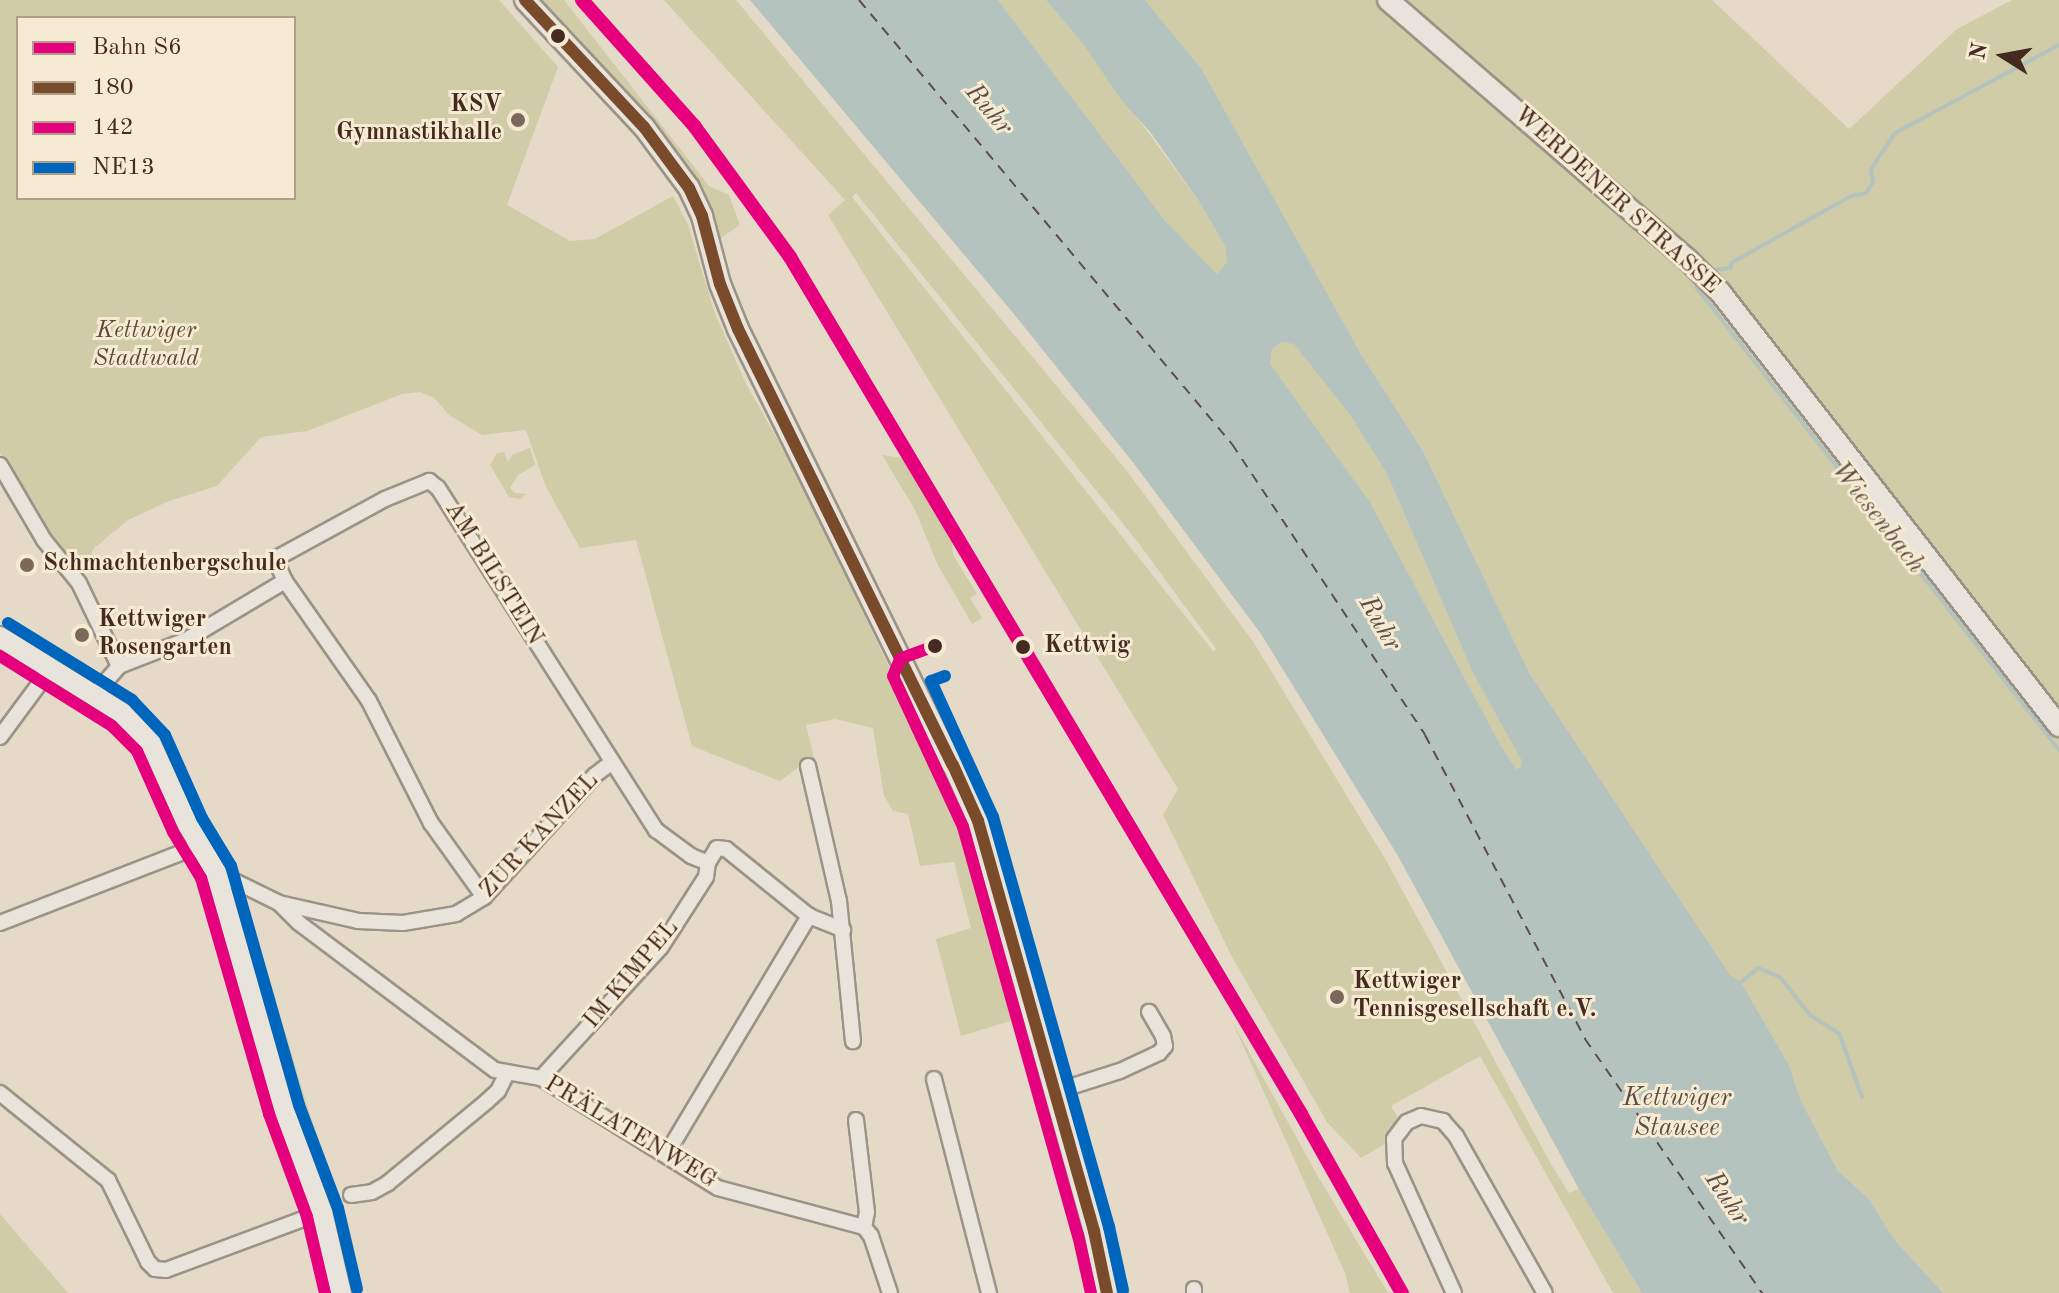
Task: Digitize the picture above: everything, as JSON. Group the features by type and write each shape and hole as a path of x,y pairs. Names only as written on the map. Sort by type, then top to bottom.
{"main road":[{"path":"525,0 665,151 697,202 720,284 738,329 909,672 978,821 1094,1231 1107,1293"},
{"name":"WERDENER STRASSE","path":"1388,0 1687,259 1720,292 2059,726"},
{"path":"0,637 122,713 150,742 216,872 284,1110 322,1212 341,1293"}],"street":[{"path":"0,465 44,540 79,583 119,666"},
{"name":"AM BILSTEIN","path":"285,581 275,559 385,499 424,481 434,483 660,834 708,863"},
{"path":"94,695 119,666 186,640 285,581 369,701 431,823 484,897"},
{"path":"0,737 51,668"},
{"name":"ZUR KANZEL","path":"279,903 358,921 403,923 456,914 484,897 595,775 612,762"},
{"path":"808,766 843,930 853,1041"},
{"path":"0,923 201,845"},
{"path":"708,863 717,848 726,849 809,916 843,930"},
{"name":"IM KIMPEL","path":"541,1078 653,956 706,877 708,863"},
{"name":"PRÄLATENWEG","path":"216,872 279,903 299,923 484,1063 506,1075 541,1078 718,1188 864,1227"},
{"path":"666,1155 809,916"},
{"path":"1054,1092 1120,1071 1159,1053 1165,1046 1163,1036 1149,1012"},
{"path":"351,1195 372,1192 388,1183 498,1091 506,1075"},
{"path":"934,1079 989,1293"},
{"path":"0,1093 108,1180 148,1262 155,1269 166,1270 322,1212"},
{"path":"1454,1293 1395,1163 1394,1139 1407,1122 1421,1116 1443,1121 1456,1136 1545,1293"},
{"path":"856,1120 867,1212 864,1227 871,1236 890,1293"}],"green space":[{"name":"Kettwiger Stadtwald","path":"0,0 499,0 558,67 507,205 570,241 595,239 673,196 688,225 714,311 746,384 796,472 964,824 1017,1019 961,1036 936,939 971,928 954,862 920,866 908,814 893,811 884,796 873,728 835,719 806,725 815,762 800,766 780,781 692,746 636,540 580,548 546,487 526,430 482,435 449,415 434,398 420,392 402,394 307,431 261,437 217,486 169,501 128,520 93,549 87,567 75,569 45,534 0,453"},
{"path":"540,0 564,0 709,186 729,195 740,225 712,244 701,192 670,144"},
{"path":"664,0 736,0 1127,471 1254,643 1387,862 1552,1166 1569,1193 1579,1189 1642,1293 1613,1293 1480,1056 1391,1106 1398,1118 1385,1144 1361,1158 1327,1122 1232,957 1163,815 1178,789 828,215 845,200","holes":["856,193 1137,541 1217,650 1213,651 852,197"]},
{"path":"998,0 1046,0 1083,44 1200,203 1225,246 1228,262 1216,275 1167,223"},
{"path":"1145,0 1377,0 1668,252 1707,291 2008,647 1714,267 1400,0 1712,0 1849,129 1957,29 2012,0 2059,0 2059,1293 1943,1293 1893,1238 1869,1199 1838,1171 1801,1101 1789,1065 1741,982 1730,976 1530,674 1423,451 1361,354 1201,68"},
{"path":"1282,342 1294,343 1350,415 1387,474 1473,673 1523,761 1521,767 1516,769 1500,744 1370,502 1270,364 1272,349"},
{"path":"530,448 535,465 518,475 510,488 515,493 526,494 520,499 509,497 490,465 497,453 504,452 508,462 512,455"},
{"path":"882,455 902,458 952,542 953,555 977,594 970,598 982,618 972,624 938,565 915,510"},
{"path":"258,940 308,1109 336,1189 328,1205 295,1120 242,944"},
{"path":"1233,1023 1320,1180 1388,1293 1350,1293 1345,1273"},
{"path":"0,1214 68,1293 0,1293"}],"water":[{"path":"750,0 998,0 1167,223 1217,274 1227,262 1225,246 1200,203 1151,133 1123,102 1083,44 1046,0 1145,0 1201,68 1361,354 1423,451 1530,674 1730,975 1741,982 1789,1065 1801,1101 1838,1171 1869,1199 1893,1238 1943,1293 1642,1293 1579,1189 1398,856 1261,634 1135,465 1014,314","holes":["1282,342 1294,344 1350,415 1387,474 1473,673 1522,761 1521,767 1516,769 1500,744 1370,502 1270,364 1272,349"]}],"waterway":[{"name":"Wiesenbach","path":"1715,270 1731,268 1731,263 1851,196 1866,193 1873,182 1871,169 1895,133 2059,45"},
{"name":"Wiesenbach","path":"1696,287 2059,750"},
{"path":"1741,982 1758,968 1780,977 1810,1015 1839,1033 1862,1097"}],"ferry route":[{"path":"859,0 1232,444 1425,735 1585,1039 1762,1293"}],"rail line":[{"name":"S6","path":"582,0 695,127 790,257 1301,1114 1402,1293"}],"transit line":[{"name":"180","path":"525,0 644,127 689,188 702,216 720,284 738,329 953,765 978,821 1094,1231 1107,1293"},
{"name":"NE13","path":"8,623 132,700 165,735 202,818 231,866 299,1105 338,1208 357,1289"},
{"name":"142","path":"935,646 900,659 893,676 963,827 1078,1235 1091,1293"},
{"name":"142","path":"0,656 112,726 137,751 173,832 201,878 269,1114 307,1217 325,1293"},
{"name":"NE13","path":"945,676 931,681 993,817 1109,1227 1123,1290"}],"place":[{"name":"KSV Gymnastikhalle","path":"518,120"},
{"name":"Schmachtenbergschule","path":"27,565"},
{"name":"Kettwiger Rosengarten","path":"82,635"},
{"name":"Kettwig","path":"1023,647"},
{"name":"Kettwiger Tennisgesellschaft e.V.","path":"1337,997"}],"water label":[{"name":"Ruhr","path":"988,110"},
{"name":"Ruhr","path":"1379,624"},
{"name":"Kettwiger Stausee","path":"1677,1114"},
{"name":"Ruhr","path":"1726,1199"}]}
